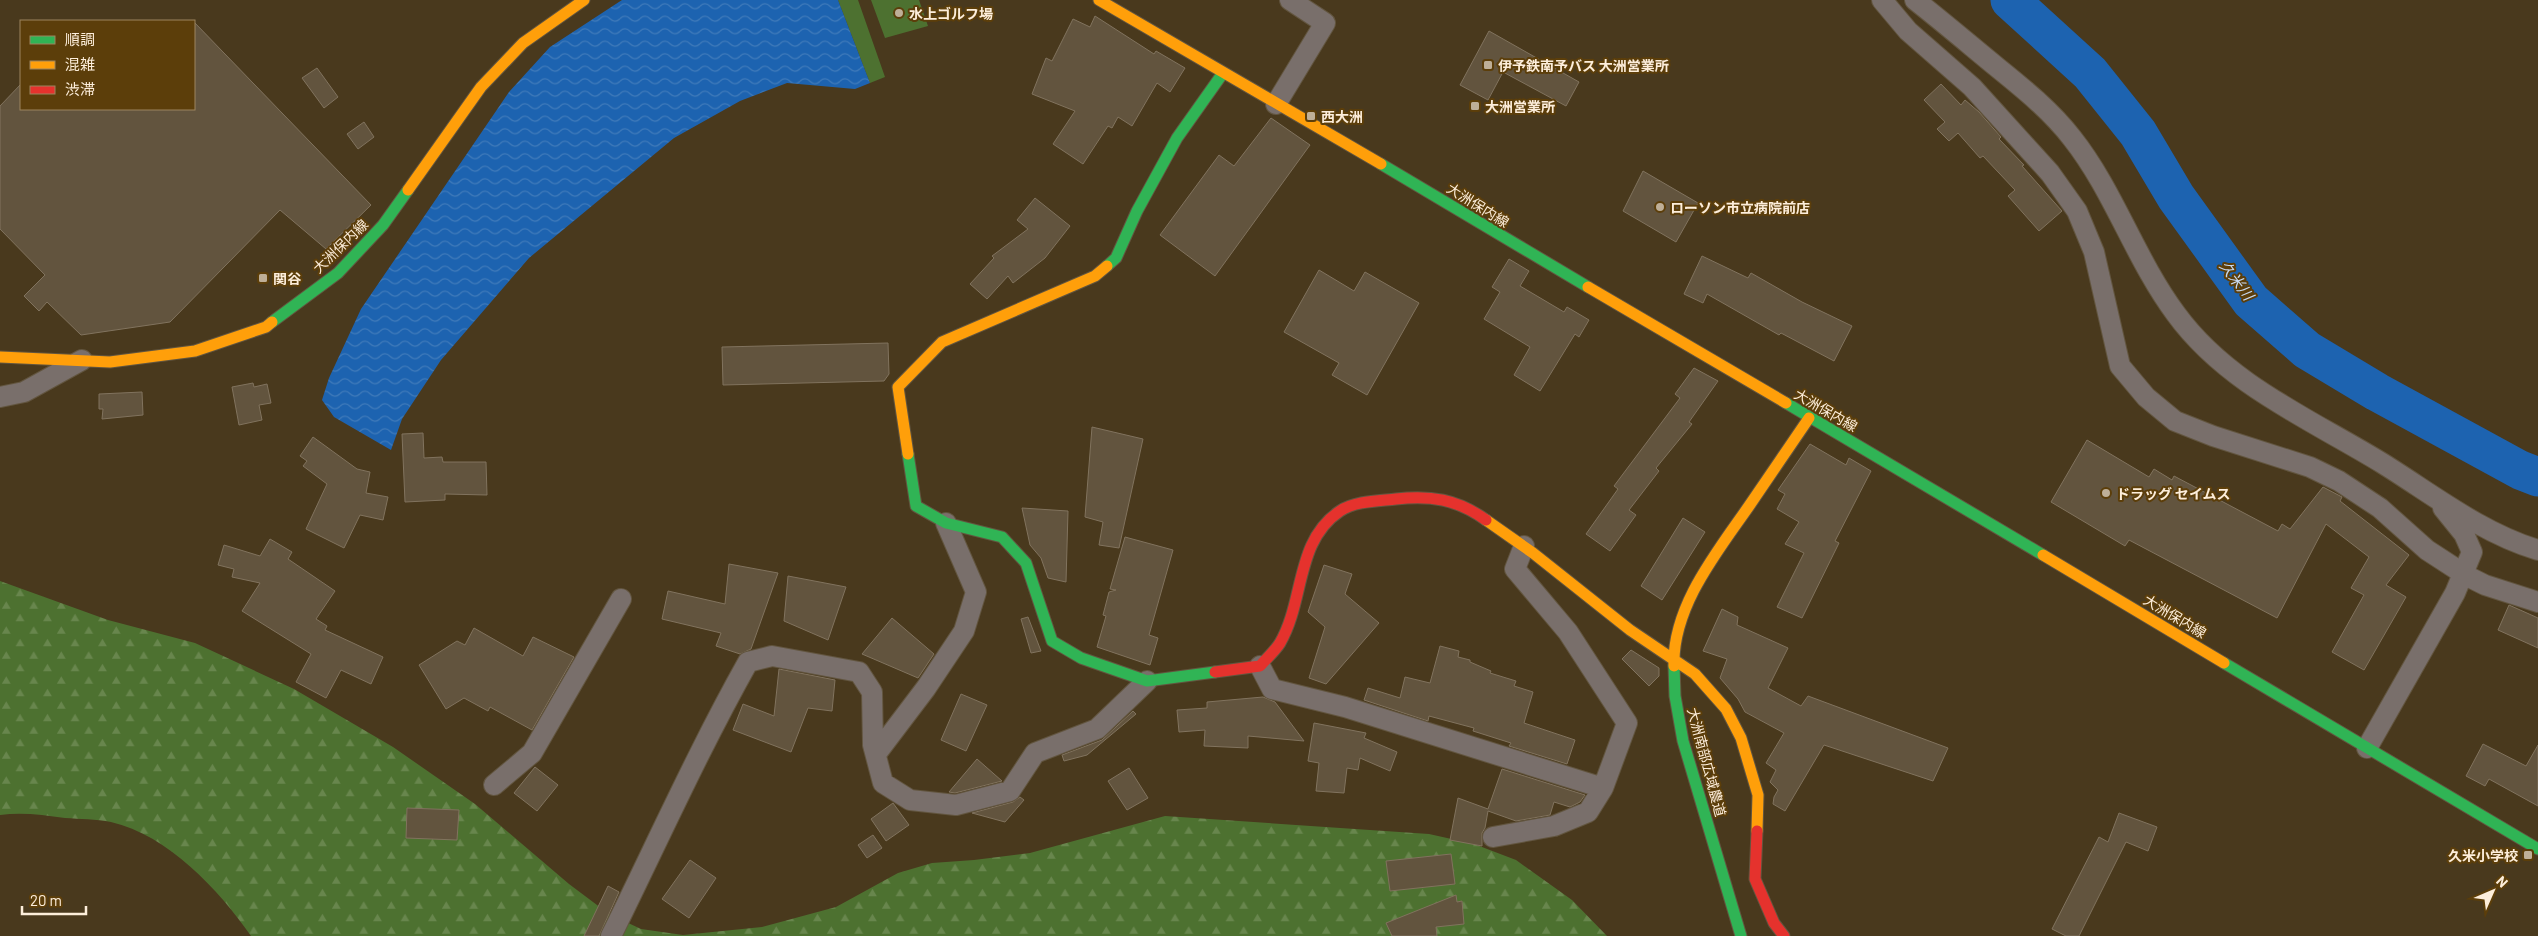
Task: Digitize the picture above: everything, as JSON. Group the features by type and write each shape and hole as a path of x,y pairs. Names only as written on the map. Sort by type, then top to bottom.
{"street":[{"name":"大洲保内線","path":"0,357 110,362 195,351 266,327 338,273 383,225 481,87 523,43 584,0"},
{"name":"大洲保内線","path":"1099,0 2538,849"},
{"path":"1276,104 1325,23 1290,0"},
{"path":"1882,0 1908,31 1972,87 2050,173 2077,211 2094,252 2120,366 2146,397 2175,420 2214,436 2310,467 2339,481 2380,508 2427,550 2463,574 2485,585 2538,602"},
{"path":"1915,0 2036,100 2072,138 2098,178 2145,264 2176,315 2216,357 2262,393 2482,527 2538,550"},
{"path":"1223,73 1177,138 1137,211 1116,258 1095,276 942,342 898,387 916,506 946,523 1002,538 1026,563 1052,640 1081,658 1147,681 1260,666 1280,643 1296,601 1308,551 1318,531 1341,510 1365,502 1419,496 1442,498 1469,508 1524,546 1630,630 1695,674 1726,710 1740,738 1758,795 1754,879 1774,923 1784,936"},
{"path":"0,397 24,392 82,360"},
{"name":"大洲南部広域農道","path":"1741,936 1683,741 1675,696 1674,661 1681,623 1697,587 1714,557 1809,418"},
{"path":"2367,748 2463,574 2472,552 2464,534 2425,491"},
{"path":"876,754 926,688 964,631 976,592 946,523"},
{"path":"1493,837 1554,826 1588,812 1603,788 1627,723 1568,632 1515,569 1524,546"},
{"path":"494,785 532,753 621,599"},
{"path":"611,936 710,731 748,662 772,656 859,672 872,692 873,745 883,783 910,800 956,806 1010,791 1035,753 1097,730 1147,681"},
{"path":"1260,666 1272,689 1345,707 1603,788"}],"green space":[{"name":"水上ゴルフ場","path":"838,0 858,0 885,77 870,83"},
{"name":"水上ゴルフ場","path":"871,0 919,0 928,26 885,38"},
{"path":"0,581 108,620 195,643 294,689 393,747 475,804 569,884 609,914 641,929 683,935 762,927 836,907 898,873 932,863 1030,853 1165,816 1429,834 1474,844 1516,860 1572,900 1607,936 251,936 208,883 172,852 132,829 100,820 32,814 0,815"}],"water":[{"path":"622,0 838,0 870,83 855,89 787,83 740,101 674,138 529,258 441,360 402,419 391,450 334,417 322,400 329,378 361,309 509,92 550,47"}],"building":[{"path":"1095,16 1154,54 1156,51 1185,68 1170,92 1157,83 1132,126 1118,117 1112,128 1108,126 1083,164 1053,144 1075,111 1032,94 1046,58 1052,61 1073,19 1090,27"},
{"path":"195,23 371,205 326,249 280,210 170,322 81,335 47,302 39,311 24,296 45,275 0,229 0,106 20,85 20,110 195,110"},
{"path":"1489,31 1579,82 1566,106 1503,72 1488,100 1460,85"},
{"path":"317,68 338,97 324,108 302,78"},
{"path":"1941,84 1961,105 1965,100 1979,112 2001,137 1999,139 2024,165 2022,166 2062,211 2039,231 2008,196 2015,190 1983,156 1980,158 1958,133 1949,141 1937,129 1945,122 1924,100"},
{"path":"1271,118 1310,145 1215,276 1160,235 1219,155 1234,166"},
{"path":"364,122 374,137 358,149 347,134"},
{"name":"ローソン市立病院前店","path":"1643,171 1698,203 1676,242 1623,211"},
{"path":"1035,198 1070,226 1045,258 1013,283 1008,276 987,299 970,284 994,258 992,256 1028,229 1017,220"},
{"path":"1702,256 1748,278 1751,273 1802,302 1852,326 1834,361 1781,333 1779,335 1707,294 1703,303 1684,294"},
{"path":"1509,259 1529,271 1520,286 1564,312 1567,307 1589,320 1579,337 1575,334 1540,391 1514,375 1530,347 1484,319 1500,292 1492,287"},
{"path":"1319,270 1354,291 1365,272 1419,303 1367,395 1332,375 1339,363 1284,332"},
{"path":"888,343 889,374 884,381 723,385 722,347"},
{"path":"1694,368 1718,381 1689,422 1692,424 1656,468 1659,471 1629,510 1636,515 1610,551 1586,534 1618,489 1614,486 1680,398 1675,394"},
{"path":"253,383 254,387 267,384 271,403 259,405 262,420 239,425 232,387"},
{"path":"142,392 143,415 102,419 103,409 99,409 99,394"},
{"path":"1092,427 1143,439 1119,548 1099,545 1103,522 1085,517"},
{"path":"423,433 424,458 442,457 443,462 486,462 487,495 445,494 445,500 405,502 402,434"},
{"path":"313,437 357,469 370,472 366,493 388,497 383,520 360,515 344,548 306,529 327,484 303,466 307,461 300,456"},
{"path":"2087,440 2149,477 2154,469 2172,480 2174,476 2278,531 2282,524 2290,529 2323,487 2342,497 2340,501 2409,555 2386,585 2406,597 2364,670 2332,652 2364,595 2351,588 2369,557 2326,524 2277,618 2129,540 2125,546 2051,502"},
{"path":"1810,444 1846,465 1849,458 1871,471 1835,541 1839,543 1802,618 1777,607 1804,553 1785,544 1799,522 1777,509 1785,494 1778,490"},
{"path":"1022,508 1068,511 1066,582 1048,578 1041,558 1030,545"},
{"path":"1683,518 1705,532 1662,600 1641,586"},
{"path":"1125,537 1173,550 1149,635 1158,638 1150,665 1097,647 1106,616 1103,615 1109,592 1116,590 1110,589"},
{"path":"270,539 292,552 288,559 335,591 316,619 327,626 325,630 383,657 371,684 341,670 326,698 296,682 311,654 242,611 260,583 232,577 234,569 218,565 224,545 260,556"},
{"path":"729,564 778,573 751,649 740,654 716,646 721,633 662,619 668,591 725,604"},
{"path":"1324,565 1352,574 1345,594 1379,623 1326,684 1309,678 1325,627 1308,612"},
{"path":"788,576 846,587 828,640 784,621"},
{"path":"2509,605 2538,618 2538,648 2498,630"},
{"path":"1722,609 1738,617 1737,625 1788,648 1768,688 1801,706 1808,696 1948,748 1933,781 1824,745 1785,811 1773,804 1778,790 1770,782 1776,770 1766,763 1784,733 1745,712 1738,699 1720,678 1727,659 1703,651"},
{"path":"1028,617 1041,651 1031,653 1021,619"},
{"path":"892,618 934,654 918,678 862,654"},
{"path":"474,628 523,656 533,637 574,657 532,730 490,707 488,711 464,698 446,709 419,665 457,641 465,645"},
{"path":"1440,646 1459,651 1458,657 1470,660 1470,662 1491,671 1490,673 1516,681 1514,686 1533,692 1524,723 1575,740 1567,764 1509,746 1511,743 1473,731 1474,728 1429,716 1428,721 1364,700 1368,688 1400,698 1405,677 1430,683"},
{"path":"1631,650 1659,668 1659,676 1649,686 1622,659"},
{"path":"779,669 835,680 832,711 808,708 791,752 733,730 743,704 774,716"},
{"path":"961,694 987,705 966,751 941,740"},
{"path":"1263,697 1275,702 1304,741 1248,736 1248,748 1204,746 1205,730 1179,732 1177,710 1207,708 1207,702"},
{"path":"1133,711 1136,714 1087,755 1064,761 1062,755 1102,740"},
{"path":"1314,723 1366,733 1364,738 1397,752 1390,771 1360,758 1358,770 1347,768 1344,793 1316,791 1319,763 1308,761"},
{"path":"2483,744 2526,766 2538,745 2538,806 2489,779 2485,786 2466,776"},
{"path":"977,759 1002,781 955,793 949,792"},
{"path":"535,767 558,785 537,811 514,793"},
{"path":"1129,768 1148,798 1127,810 1108,781"},
{"path":"1502,769 1585,795 1580,802 1570,807 1554,802 1550,815 1516,821 1488,811 1485,828 1482,833 1482,846 1450,840 1458,798 1488,809"},
{"path":"1020,797 1024,800 1005,822 972,813 1013,802"},
{"path":"893,803 909,825 886,841 871,819"},
{"path":"407,808 459,810 457,840 406,838"},
{"path":"2119,813 2157,827 2148,851 2126,842 2079,936 2066,936 2052,929 2099,837 2108,842"},
{"path":"873,835 882,848 867,858 858,845"},
{"path":"1451,854 1455,884 1390,891 1386,861"},
{"path":"690,860 716,878 689,918 662,899"},
{"path":"608,886 619,892 599,936 584,936"},
{"path":"1456,895 1457,902 1462,901 1464,924 1436,927 1437,936 1392,936 1386,923"}],"waterway":[{"name":"久米川","path":"2010,0 2090,73 2138,133 2176,197 2251,301 2307,350 2377,392 2520,470 2538,477"}],"traffic: fast":[{"path":"1107,266 1116,258 1137,211 1177,138 1223,73"},
{"path":"1381,164 1588,287"},
{"path":"272,322 338,273 383,225 408,190"},
{"path":"1786,403 2043,555"},
{"path":"908,454 916,506 946,523 1002,537 1026,563 1052,641 1081,658 1147,681 1215,672"},
{"path":"2224,663 2538,849"},
{"path":"1674,666 1675,696 1683,741 1741,936"}],"traffic: slow":[{"path":"408,190 481,87 523,43 584,0"},
{"path":"1099,0 1381,164"},
{"path":"908,454 898,387 942,342 1095,276 1107,266"},
{"path":"1588,287 1786,403"},
{"path":"0,357 110,362 195,351 266,327 272,322"},
{"path":"1674,666 1675,644 1680,623 1699,581 1809,418"},
{"path":"1486,520 1533,553 1630,630 1695,674 1726,709 1741,738 1758,795 1757,831"},
{"path":"2043,555 2224,663"}],"traffic: jam":[{"path":"1215,672 1260,666 1278,646 1288,626 1302,572 1315,538 1340,511 1353,505 1367,502 1432,498 1464,507 1486,520"},
{"path":"1757,831 1755,879 1774,923 1784,936"}],"place":[{"name":"水上ゴルフ場","path":"899,13"},
{"name":"伊予鉄南予バス 大洲営業所","path":"1488,65"},
{"name":"大洲営業所","path":"1475,106"},
{"name":"西大洲","path":"1311,116"},
{"name":"ローソン市立病院前店","path":"1660,207"},
{"name":"関谷","path":"263,278"},
{"name":"ドラッグ セイムス","path":"2106,493"},
{"name":"久米小学校","path":"2528,855"}]}
